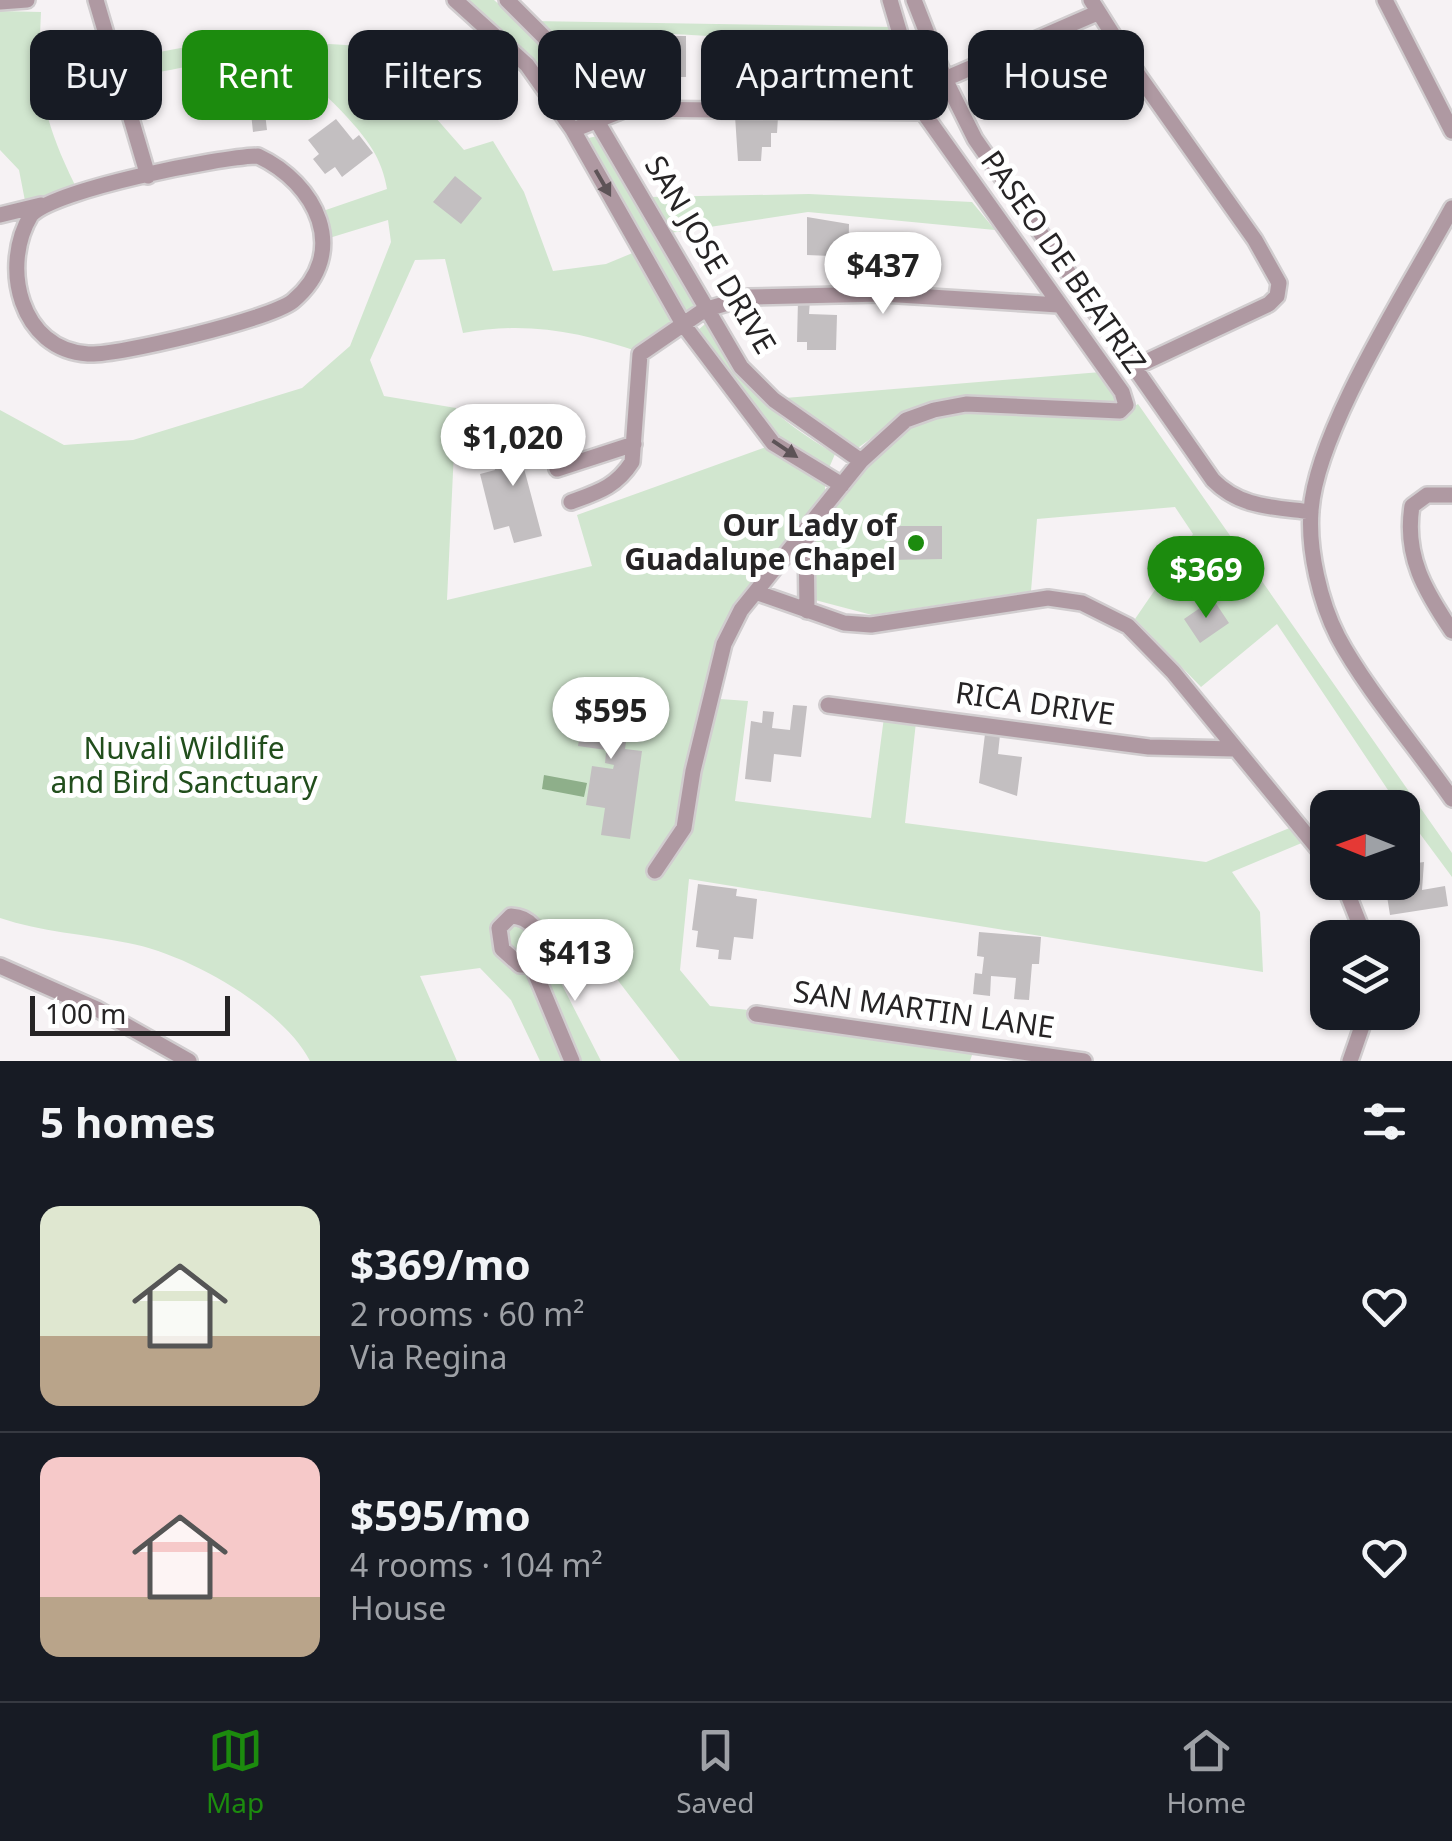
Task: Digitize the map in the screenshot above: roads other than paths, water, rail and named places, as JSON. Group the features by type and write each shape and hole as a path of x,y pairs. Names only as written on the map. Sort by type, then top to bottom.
{"street":[{"path":"0,2 27,0"},
{"path":"96,0 148,176"},
{"name":"SAN JOSE DRIVE","path":"454,0 527,65 573,130 682,324 773,443 842,485"},
{"name":"SAN JOSE DRIVE","path":"507,0 538,30"},
{"name":"PASEO DE BEATRIZ","path":"890,0 899,30"},
{"path":"914,0 925,30"},
{"path":"1385,0 1452,131"},
{"path":"948,77 1094,7 1255,240 1278,283 1277,296 1269,304 1137,366"},
{"path":"948,87 975,139 1228,496 1248,504 1310,512"},
{"path":"573,130 600,120"},
{"name":"SAN JOSE DRIVE","path":"600,120 704,310 741,367 774,400 862,462"},
{"name":"PASEO DE BEATRIZ","path":"862,462 906,420 934,410 966,404 1120,411 1126,400 929,120"},
{"path":"0,215 148,176 228,156 258,156 284,168 306,188 318,214 322,246 313,276 292,302 267,314 104,355 69,353 46,340 24,320 10,292 7,263 18,234 32,213 50,202"},
{"path":"1452,208 1336,426 1319,468 1310,512 1318,576 1338,636 1452,799"},
{"path":"571,502 610,488 623,477 632,462 636,363 640,354 704,310 748,296 864,294 1058,305"},
{"path":"557,469 634,444"},
{"path":"655,871 671,852 690,810 693,770 724,644 741,610 862,462"},
{"path":"1452,495 1427,495 1412,506 1408,526 1418,580 1452,631"},
{"path":"806,533 807,611"},
{"path":"758,593 844,623 871,625 1048,598 1082,603 1128,626 1173,672 1310,840"},
{"name":"RICA DRIVE","path":"828,705 1149,748 1234,749"},
{"path":"532,965 572,1061"},
{"path":"0,966 178,1057"},
{"name":"SAN MARTIN LANE","path":"756,1014 1084,1061"},
{"path":"1350,1061 1361,1030"}],"place":[{"name":"Our Lady of Guadalupe Chapel","path":"916,543"}],"park label":[{"name":"Nuvali Wildlife and Bird Sanctuary","path":"184,766"}]}
